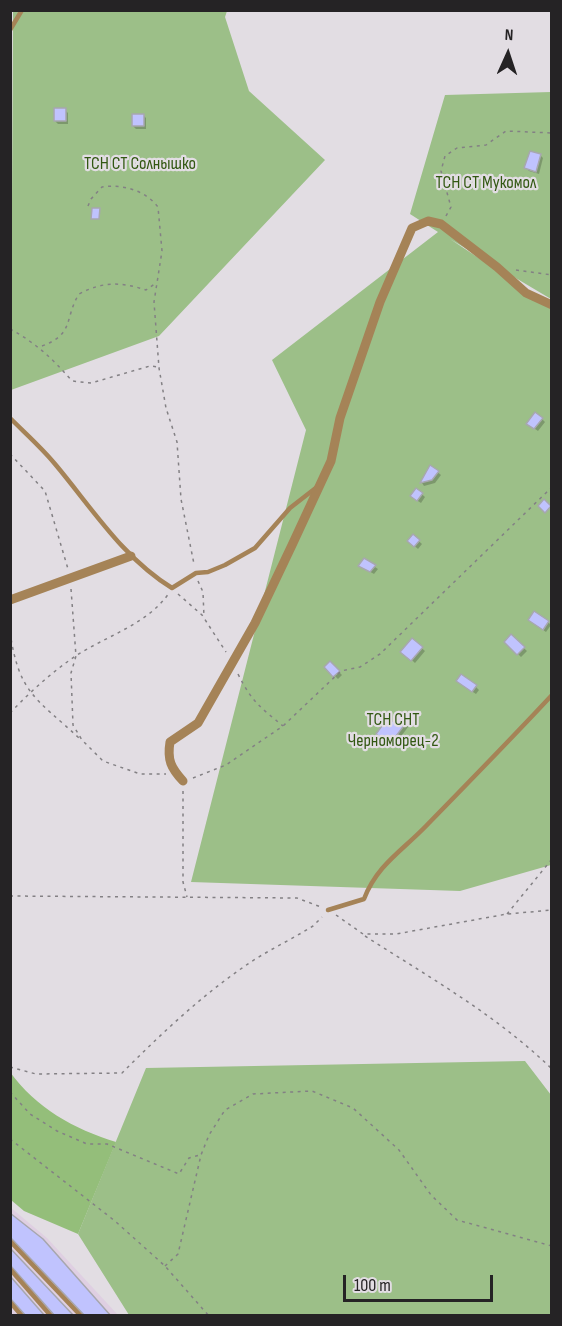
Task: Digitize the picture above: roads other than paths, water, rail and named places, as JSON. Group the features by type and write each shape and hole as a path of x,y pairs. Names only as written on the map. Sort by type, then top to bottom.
{"street":[{"path":"183,781 171,768 167,757 170,742 198,723 255,623 331,461 340,418 380,302 412,228 428,221 441,224 497,267 526,293 552,305"},
{"path":"10,600 71,581 132,556"}],"lane":[{"path":"10,30 22,10"},
{"path":"10,418 54,463 132,556 152,576 172,588 195,573 208,572 225,565 255,548 290,508 319,486"},
{"path":"328,910 364,898 372,879 389,860 417,835 552,694"},
{"path":"10,1241 81,1316"},
{"path":"10,1269 51,1316"},
{"path":"10,1302 22,1316"}],"park label":[{"name":"ТСН СТ Солнышко","path":"140,164"},
{"name":"ТСН СТ Мукомол","path":"486,183"},
{"name":"ТСН СНТ Черноморец-2","path":"393,730"}]}
